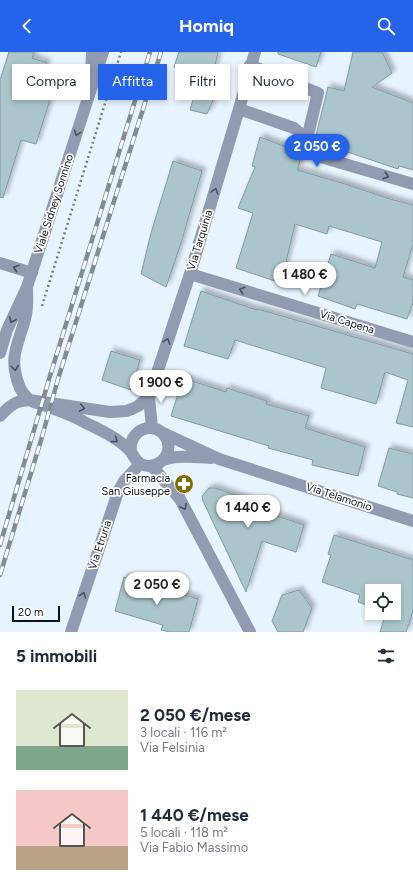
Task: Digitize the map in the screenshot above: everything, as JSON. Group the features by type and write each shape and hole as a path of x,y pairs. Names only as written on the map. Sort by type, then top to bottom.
{"street":[{"path":"90,96 92,52"},
{"name":"Viale Sidney Sonnino","path":"90,96 103,52"},
{"name":"Via Tarquinia","path":"250,64 255,52"},
{"path":"307,139 318,93 308,89"},
{"name":"Viale Sidney Sonnino","path":"0,354 7,330 27,288 89,100"},
{"name":"Via Tarquinia","path":"157,431 149,397 190,274 241,100"},
{"path":"239,109 294,128 307,139 324,158 413,184"},
{"path":"0,262 32,273"},
{"name":"Via Capena","path":"190,274 413,342"},
{"path":"27,288 26,313 15,352 13,365 21,390 29,400 90,424 105,432 131,452"},
{"path":"0,416 13,403 29,400 110,412 132,409 149,397"},
{"path":"152,463 168,450 168,444 157,431 140,431 135,435 130,446 133,457 152,463 180,499 250,632"},
{"name":"Via Telamonio","path":"157,431 219,459 413,521"},
{"name":"Via Telamonio","path":"152,463 176,457 219,459"},
{"name":"Via Etruria","path":"71,632 118,492 124,481 152,463"}],"path":[{"path":"42,308 121,52"}],"building":[{"path":"9,52 34,52 32,58 47,63 12,64 12,100 50,100 36,144 21,140 3,198 0,197 0,80"},
{"path":"179,52 218,52 215,64 175,64"},
{"path":"278,52 321,52 316,67 278,54"},
{"path":"353,52 382,52 392,73 372,87 413,103 413,170 399,166 398,169 327,145 316,135 328,87 344,91"},
{"path":"193,100 213,100 207,114 190,110"},
{"path":"260,137 294,150 300,161 297,170 413,205 413,244 403,277 413,280 413,302 407,319 357,304 355,309 318,296 331,254 375,268 382,242 329,226 327,234 295,224 281,283 236,268 253,213 238,208 255,167 252,166"},
{"path":"173,161 202,171 181,243 166,287 141,274 151,233"},
{"path":"201,291 257,310 258,309 413,354 413,427 396,423 408,380 385,372 376,404 321,388 326,368 235,340 228,359 184,346"},
{"path":"111,351 140,360 131,390 102,380"},
{"path":"183,378 226,392 227,388 267,401 266,404 309,416 305,428 365,447 358,476 312,465 313,460 268,448 269,446 171,416"},
{"path":"389,448 413,454 413,498 397,494 397,492 378,486"},
{"path":"209,488 215,488 273,508 271,514 304,525 296,552 262,541 246,592 203,501 202,496"},
{"path":"334,535 413,560 413,611 406,632 380,632 384,620 401,620 401,584 365,584 365,604 358,602 360,595 322,582 331,555 328,554"},
{"path":"124,577 198,599 189,632 170,632 161,630 163,625 115,611"},
{"path":"299,590 312,608 303,632 278,632 272,621 282,595"}],"railway":[{"path":"0,545 50,376 150,52"},
{"path":"0,575 58,379 161,52"}],"place":[{"name":"Farmacia San Giuseppe","path":"184,484"}]}
